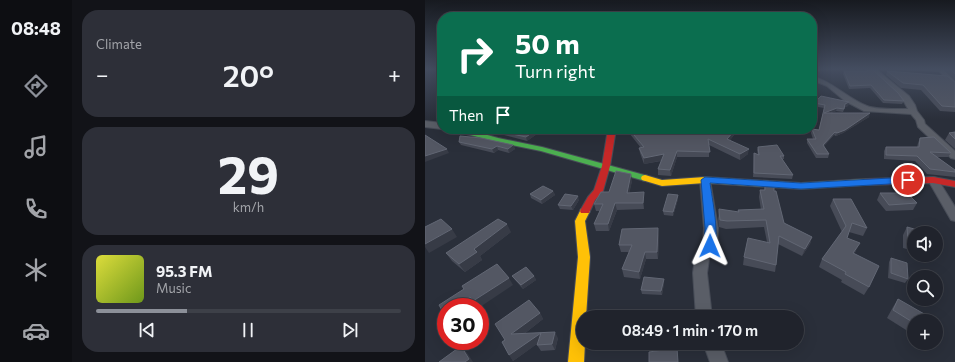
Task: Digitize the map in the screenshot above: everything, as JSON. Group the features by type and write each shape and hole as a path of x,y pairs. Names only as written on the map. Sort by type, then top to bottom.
{"street":[{"path":"830,86 848,99 867,109 913,112"},
{"path":"892,86 907,98 913,112 920,120 921,125 955,156"},
{"path":"425,124 437,125"},
{"path":"476,134 542,149 663,183 705,180 801,186 933,180 955,184"},
{"path":"576,362 584,257 580,221 591,199 598,191 606,166 611,134"},
{"path":"703,310 700,273 702,258 710,246 711,228 705,180"},
{"path":"933,180 955,217"},
{"path":"715,350 719,362"}],"building":[{"path":"872,86 890,86 904,101 884,100"},
{"path":"924,86 955,86 955,107 942,106"},
{"path":"821,96 849,102 845,104 844,109 837,108 824,113 870,113 845,130 837,133 835,132 823,145 829,154 817,154 807,139 816,139 814,134 817,134 817,130 819,130 825,105 817,104 817,100"},
{"path":"955,132 955,139 949,133"},
{"path":"512,134 530,134 526,137"},
{"path":"633,134 731,134 727,139 749,149 740,154 708,139 710,152 677,151 670,170 658,169 664,154 644,158 639,148 644,147"},
{"path":"425,135 447,149 425,156"},
{"path":"460,136 481,138 513,145 508,149 497,146 492,149 459,142"},
{"path":"934,137 951,153 930,152 955,170 955,172 930,169 917,156 886,155 886,147 919,147 920,138"},
{"path":"777,145 784,156 780,156 793,175 754,173 754,153 759,155 758,147"},
{"path":"616,171 631,174 627,193 644,192 643,203 615,203 608,224 594,224 603,204 594,204 601,192 609,192"},
{"path":"765,183 774,184 774,191 776,191 784,223 812,237 805,249 779,236 776,265 744,257 748,238 770,243 766,220 720,220 719,209 739,212 738,210 764,209 760,190 765,190"},
{"path":"543,186 553,191 541,200 530,194"},
{"path":"880,193 907,193 917,203 889,205"},
{"path":"565,194 578,196 571,206 558,205"},
{"path":"668,194 678,195 673,212 663,211"},
{"path":"833,199 851,199 867,228 852,223 847,238 860,243 853,253 879,266 869,287 822,259 846,226"},
{"path":"441,219 452,229 425,244 425,227"},
{"path":"498,219 507,224 474,249 477,252 459,264 446,253"},
{"path":"658,228 657,252 645,252 639,272 622,269 632,245 619,245 622,229"},
{"path":"891,258 907,263 907,279 891,273"},
{"path":"497,264 509,278 478,298 450,298 464,289 462,286"},
{"path":"526,267 534,276 521,285 512,276"},
{"path":"644,277 664,279 661,291 641,290"},
{"path":"898,299 907,304 907,306 910,306 924,314 907,314 907,319 893,310"},
{"path":"529,300 540,313 511,334 555,332 552,344 537,345 541,333 509,355 502,342 505,340 495,324"},
{"path":"456,350 463,350 469,359 465,362 439,362"},
{"path":"677,350 678,362 649,362 649,352"}],"traffic: fast":[{"path":"476,134 542,149 645,178"}],"traffic: slow":[{"path":"645,178 662,183 705,180 801,186 866,182"},
{"path":"576,362 584,257 580,221 585,211"}],"traffic: jam":[{"path":"585,211 591,199 598,191 606,166 611,134"},
{"path":"866,182 933,180 955,184"}],"route":[{"path":"710,246 711,228 705,180 801,186 908,180"}]}
